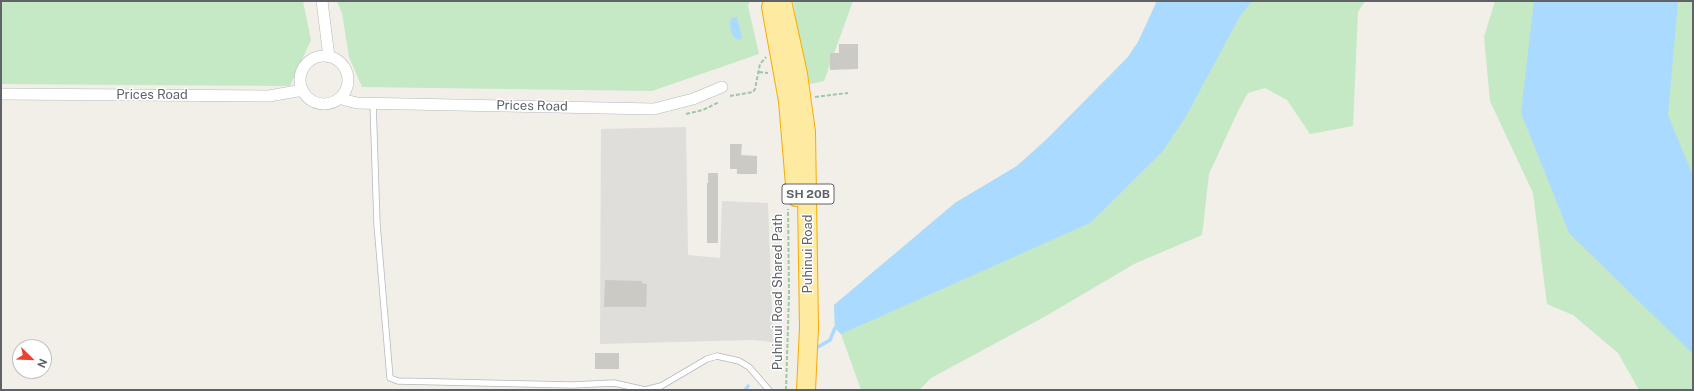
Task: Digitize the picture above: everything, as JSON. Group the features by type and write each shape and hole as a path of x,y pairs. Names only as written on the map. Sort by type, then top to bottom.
{"highway":[{"name":"Puhinui Road","path":"770,1 788,101 795,177 798,230 794,390"},
{"name":"Puhinui Road","path":"782,1 798,74 806,132 809,328 806,390"}],"street":[{"path":"322,1 329,57"},
{"path":"329,57 341,64 347,74 347,85 340,97 331,103 320,103 309,99 303,90 301,77 306,65 316,58 329,57"},
{"name":"Prices Road","path":"340,97 351,102 373,103 654,109 693,99 722,87"},
{"name":"Prices Road","path":"1,94 269,96 303,90"}],"lane":[{"path":"373,103 377,224 390,378 398,381 572,385 614,383 645,390 661,386 707,359 718,356 739,361 749,367 769,390"}],"path":[{"path":"731,95 753,92 758,82 760,64 766,56"},
{"path":"759,72 770,74"},
{"path":"802,98 848,93"},
{"name":"Puhinui Road Shared Path","path":"786,390 789,294 787,201"}],"shaded area":[{"path":"686,127 688,255 720,258 722,201 768,203 773,342 752,340 600,344 601,129"}],"green space":[{"path":"1,1 303,1 311,40 290,86 1,84"},
{"path":"337,1 750,1 748,6 759,54 652,91 362,87 349,57 342,13"},
{"path":"793,1 853,1 824,81 810,84 804,69"},
{"path":"1157,1 1365,1 1358,12 1353,126 1310,134 1287,100 1265,88 1248,93 1238,111 1209,174 1202,235 1134,264 1046,316 931,378 919,390 861,390 841,334 835,328 834,305 955,203 1017,166 1047,139 1128,57 1138,42"},
{"path":"1495,1 1693,1 1693,390 1639,390 1618,353 1573,315 1547,304 1533,193 1490,101 1484,37"}],"water":[{"path":"1157,1 1252,1 1240,16 1185,118 1162,152 1090,223 841,334 835,328 834,305 955,203 1017,166 1047,139 1128,57 1138,42"},
{"path":"1534,1 1678,1 1668,115 1693,176 1693,354 1569,233 1521,113"},
{"path":"737,17 742,38 740,40 734,37 730,28 731,18"}],"building":[{"path":"839,44 858,44 858,69 830,70 830,53 839,53"},
{"path":"730,144 742,144 741,155 757,156 757,174 737,174 737,169 730,169"},
{"path":"708,173 718,173 718,243 707,243"},
{"path":"605,280 642,281 642,283 647,284 646,307 604,307"},
{"path":"595,353 619,353 619,369 595,369"}],"waterway":[{"path":"818,347 830,340 835,328"},
{"path":"745,390 748,386"}]}
